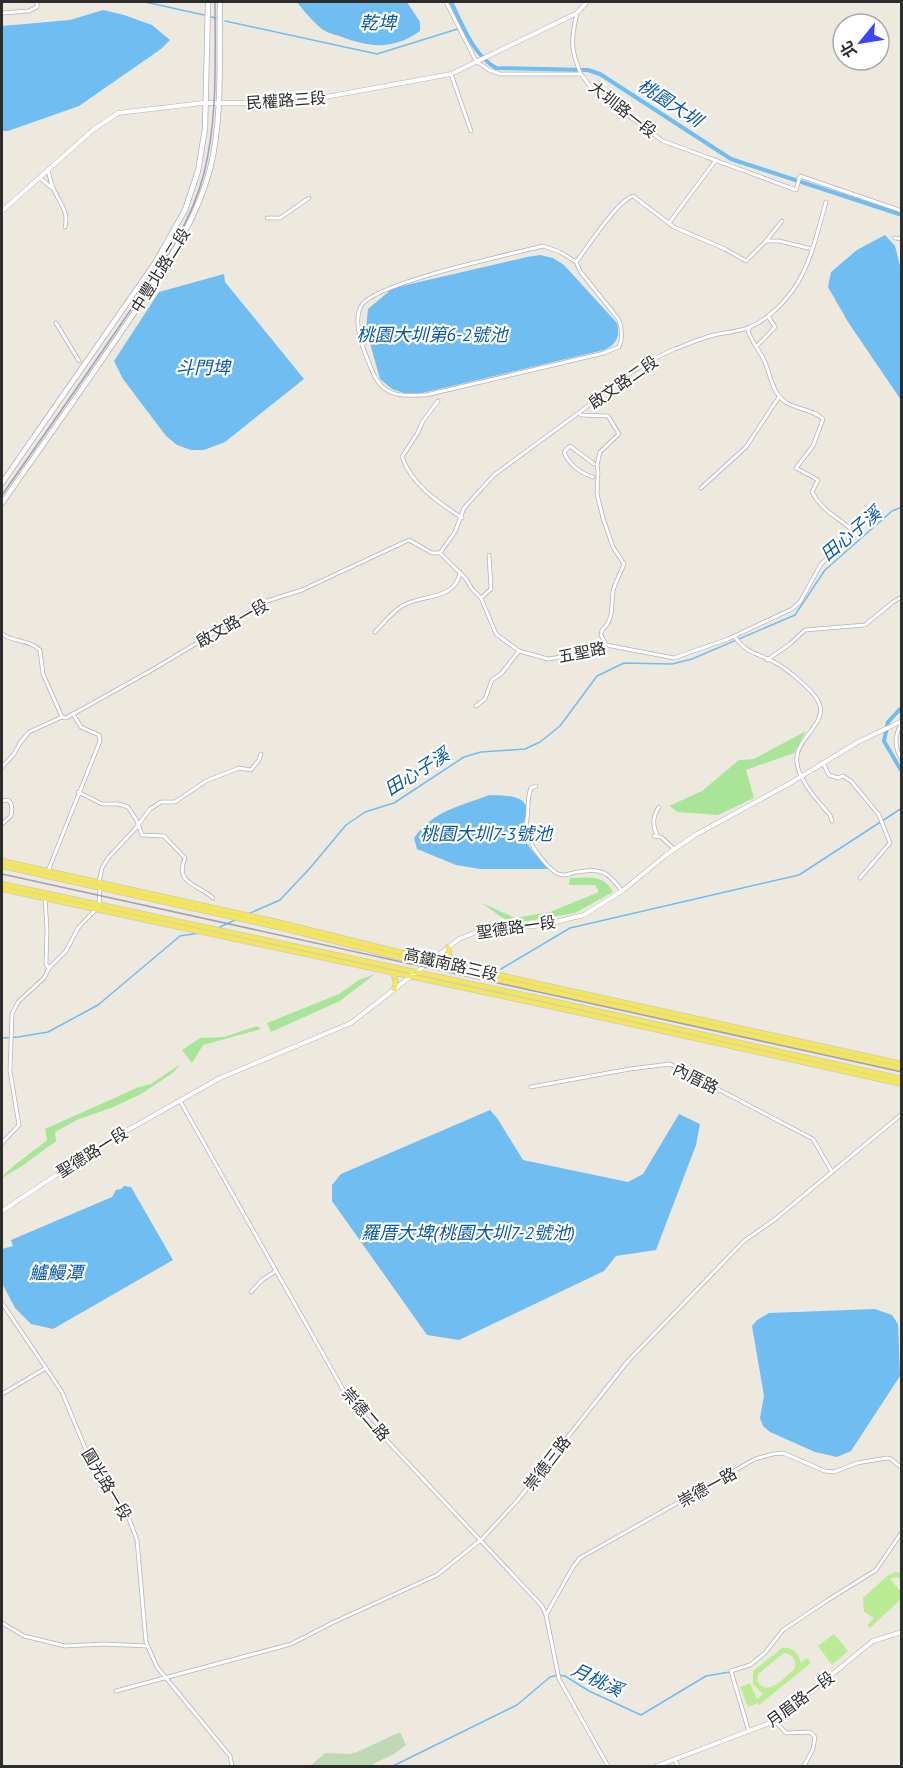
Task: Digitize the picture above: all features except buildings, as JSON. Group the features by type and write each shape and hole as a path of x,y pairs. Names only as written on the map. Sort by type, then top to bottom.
{"main road":[{"name":"中豐北路二段","path":"2,483 155,263 175,230 192,191 206,129 208,2"},
{"name":"中豐北路二段","path":"2,503 106,355 181,240 196,209 210,169 216,137 220,2"},
{"name":"高鐵南路三段","path":"3,864 48,871 100,885"},
{"name":"高鐵南路三段","path":"3,864 902,1064"},
{"name":"高鐵南路三段","path":"2,887 902,1084"},
{"name":"高鐵南路三段","path":"2,887 45,899 98,908"},
{"name":"高鐵南路三段","path":"278,925 426,964 902,1069"},
{"name":"高鐵南路三段","path":"252,942 406,970 902,1079"},
{"path":"448,947 453,964"},
{"path":"406,970 407,959"},
{"path":"440,966 436,972 441,978"},
{"path":"389,972 394,975 396,983 394,988"},
{"path":"552,1001 572,1011"},
{"path":"831,1068 847,1067"}],"street":[{"path":"2,13 29,11 37,7 37,2"},
{"path":"446,2 477,61"},
{"name":"民權路三段","path":"2,211 94,129 118,113 207,102 304,101 451,74 577,13 587,2"},
{"path":"577,13 571,38 573,54 581,73"},
{"name":"大圳路一段","path":"477,61 489,70 500,74 581,73 592,89 663,141 796,190 800,176 902,211"},
{"path":"451,74 471,131"},
{"path":"669,223 716,160"},
{"path":"48,171 65,210 67,217 65,227"},
{"path":"40,178 54,189"},
{"path":"576,262 604,224 627,198 633,196 674,228 725,249 746,261 782,221"},
{"path":"267,218 280,218 309,198"},
{"name":"啟文路二段","path":"440,553 455,532 464,508 494,476 579,413 597,396 643,364 674,349 713,335 750,327 768,316 796,285 808,262 826,202"},
{"path":"895,238 902,239"},
{"path":"766,241 779,241 812,249"},
{"path":"543,246 560,252 576,262 580,271 619,320 622,330 619,347 604,353 426,395 401,396 384,390 375,377 362,344 357,318 362,304 376,294 418,279 543,246"},
{"path":"757,346 775,327 768,316"},
{"path":"56,323 79,361"},
{"path":"701,488 746,447 779,397 748,331 750,327"},
{"name":"五聖路","path":"440,553 482,598 493,630 501,639 519,651 548,658 586,653 606,645 674,658 734,636 792,609 800,602 821,564 856,534 849,526 833,517 816,499 812,492 818,480 796,468 813,446 823,419 819,415 790,405 779,397"},
{"path":"438,401 423,421 402,457 410,473 428,493 462,518"},
{"path":"579,413 608,416 619,435 600,452 597,465 597,494 603,518 613,547 624,564 615,585 610,623 602,630 601,635 606,645"},
{"path":"593,477 568,461 564,452 570,446 594,464"},
{"name":"啟文路一段","path":"2,767 26,735 62,717 66,718 267,601 302,590 409,540 432,553 440,553"},
{"path":"482,598 491,589 489,555"},
{"path":"375,632 403,605 454,587 458,581 459,572"},
{"path":"767,660 805,630 865,625 902,597"},
{"path":"2,634 11,640 33,644 40,650 43,674 62,717"},
{"path":"734,636 751,653 775,662 796,678 817,699 821,711 819,719 798,750 796,758 801,777 830,815 832,821"},
{"path":"476,706 485,699 492,680 501,674 519,651"},
{"path":"48,871 100,738 97,734 81,727 72,714"},
{"path":"900,723 895,733 897,750 902,760"},
{"name":"聖德路一段","path":"2,1211 103,1144 220,1078 351,1023 448,947 472,932 543,925 584,915 622,891 674,849 708,827 801,777 876,732 900,723"},
{"path":"2,1143 19,1125 10,1071 12,1014 18,1002 44,978 49,968 66,951 78,928 98,908 102,868 108,858 150,809 160,802 175,802 206,781 239,768 251,771 261,754"},
{"path":"823,763 829,775 838,778 843,776 851,781 881,821 890,843 860,878"},
{"path":"536,786 531,788 527,797 529,810 524,830 545,863 556,873 564,876 598,869 612,878 622,891"},
{"path":"78,792 102,804 118,804 128,807 142,835 164,836 185,858 181,866 183,876 213,898"},
{"path":"2,801 11,802 12,811 11,816 2,824"},
{"path":"659,807 654,816 655,836 674,849"},
{"path":"45,899 46,964 49,968"},
{"name":"內厝路","path":"531,1087 670,1064 813,1139 832,1172"},
{"name":"崇德二路","path":"180,1101 349,1400 540,1603 546,1615 559,1679 608,1767"},
{"name":"崇德三路","path":"116,1691 291,1644 437,1575 482,1539 537,1478 603,1391 644,1343 744,1242 902,1114"},
{"path":"251,1292 261,1280 276,1271"},
{"name":"圓光路一段","path":"2,1303 62,1392 90,1460 126,1511 137,1540 147,1646 166,1678 230,1756 232,1767"},
{"path":"2,1394 46,1368"},
{"name":"崇德一路","path":"546,1615 580,1558 755,1460 783,1453 825,1471 834,1472 857,1463 887,1458 902,1468"},
{"path":"748,1732 731,1671 750,1665 765,1653 783,1630 876,1570 902,1532"},
{"path":"2,1623 24,1636 65,1646 104,1644 147,1646"},
{"name":"月眉路一段","path":"657,1767 775,1721 873,1641 902,1632"},
{"path":"775,1721 786,1732 810,1732 815,1737 813,1749 804,1767"},
{"path":"675,1760 678,1767"}],"green space":[{"path":"806,731 794,753 746,770 754,798 718,815 678,812 669,806 702,791 739,760 754,759"},
{"path":"570,878 595,878 605,882 613,892 575,913 515,923 501,917 482,903 515,918 550,912 599,892 595,885 569,885"},
{"path":"375,974 340,1001 271,1032 267,1023 339,994 359,980"},
{"path":"257,1026 261,1029 203,1045 192,1063 182,1050 200,1038 224,1037"},
{"path":"179,1065 174,1072 141,1094 79,1119 55,1132 56,1141 2,1178 47,1140 45,1129 139,1087 151,1084"},
{"path":"895,1572 901,1573 901,1579 896,1577 890,1579 901,1592 901,1599 870,1628 867,1625 874,1618 864,1612 863,1598 887,1576"},
{"path":"834,1634 848,1651 832,1665 818,1646"},
{"path":"782,1648 795,1651 801,1663 807,1658 811,1663 759,1705 758,1703 748,1707 740,1687 750,1683 757,1699 763,1694 753,1684 753,1671","holes":["784,1653 795,1661 794,1669 775,1685 765,1688 757,1680 758,1674"]},
{"path":"400,1732 406,1745 394,1754 369,1766 310,1766 325,1753 357,1752"}],"water":[{"name":"乾埤","path":"297,2 407,2 420,22 420,31 400,42 390,44 360,43 324,30"},
{"path":"103,10 152,25 170,40 161,49 79,106 8,131 2,131 2,26 70,20"},
{"path":"885,235 895,246 901,270 901,400 848,322 828,287 831,272 857,250"},
{"name":"桃園大圳第6-2號池","path":"540,255 553,258 564,265 617,323 618,336 615,343 604,350 422,393 404,393 392,389 380,379 366,329 368,309 393,288"},
{"name":"斗門埤","path":"224,274 225,282 304,379 225,442 204,450 191,450 177,445 166,436 123,379 114,361 159,292"},
{"name":"桃園大圳7-3號池","path":"489,795 513,797 524,802 527,813 522,826 522,835 548,869 480,869 456,865 417,849 414,838 430,821 448,810"},
{"name":"羅厝大埤(桃園大圳7-2號池)","path":"490,1110 523,1160 628,1182 643,1174 679,1114 700,1124 696,1145 656,1250 616,1256 604,1271 459,1340 427,1335 332,1201 332,1185 341,1174"},
{"name":"鱸鰻潭","path":"124,1186 131,1187 173,1260 53,1329 31,1324 15,1308 2,1283 2,1249 13,1246 11,1240 112,1197 116,1190"},
{"path":"875,1309 892,1315 898,1324 900,1376 851,1451 837,1457 815,1452 770,1432 763,1426 760,1418 764,1396 752,1326 757,1320 769,1313"}],"waterway":[{"path":"145,2 204,15"},
{"name":"桃園大圳","path":"451,2 475,47 496,68 588,70 600,74 731,159 902,215"},
{"path":"211,17 216,18"},
{"path":"225,21 377,54 464,27"},
{"name":"田心子溪","path":"248,914 280,900 346,825 365,812 394,803 464,757 481,752 525,749 540,742 560,726 597,676 624,663 672,664 692,659 795,615 825,570 892,511 902,507"},
{"name":"桃園大圳","path":"902,707 888,722 884,741 902,772"},
{"path":"501,969 570,928 799,875 902,808"},
{"name":"田心子溪","path":"218,928 235,920"},
{"name":"田心子溪","path":"2,1038 48,1032 98,1005 180,936 199,933"},
{"name":"月桃溪","path":"393,1766 517,1705 550,1677 565,1676 589,1691 641,1715 706,1676 730,1672"}],"railway":[{"path":"2,495 158,270 190,214 204,173 212,131 215,88 215,2"},
{"path":"2,874 902,1072"}]}
